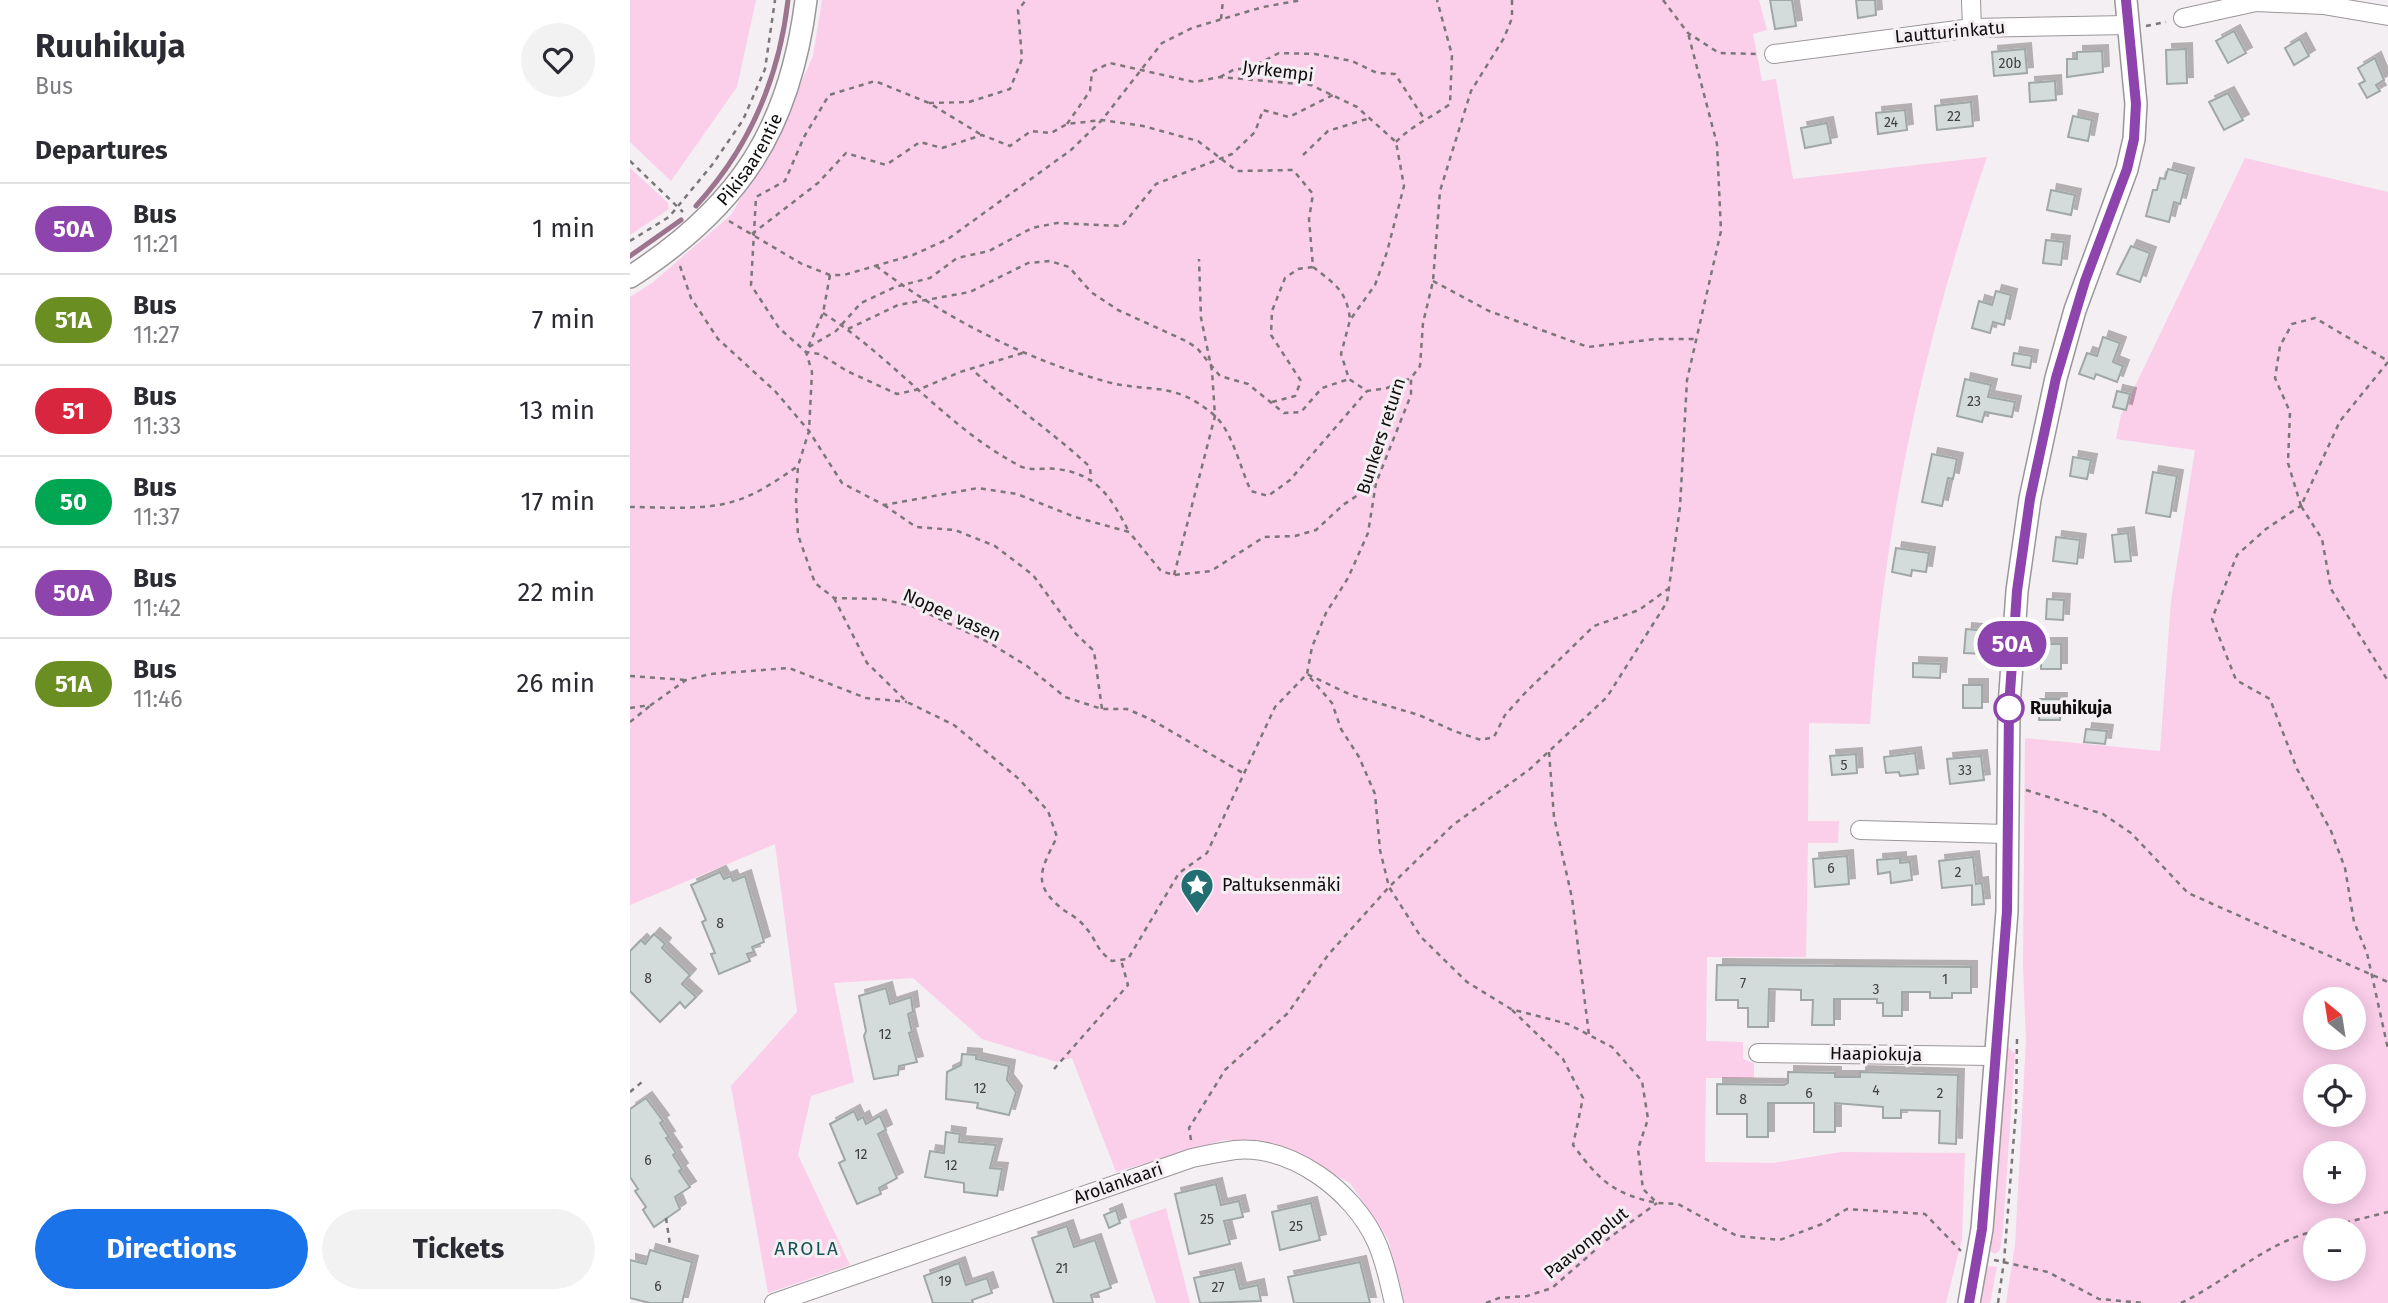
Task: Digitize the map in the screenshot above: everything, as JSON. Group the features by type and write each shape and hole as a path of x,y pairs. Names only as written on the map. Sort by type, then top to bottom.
{"street":[{"name":"Pikisaarentie","path":"630,277 675,248 698,228 714,212 751,164 769,135 793,69 806,0"},
{"path":"1971,0 1972,28"},
{"path":"1969,1303 1979,1258 1993,1056 2007,911 2006,834 2013,634 2022,548 2040,443 2056,378 2085,281 2127,169 2134,139 2136,104 2133,27 2126,0"},
{"path":"2183,18 2256,2 2323,5 2388,16"},
{"name":"Lautturinkatu","path":"1774,54 1972,28 2133,27"},
{"path":"1860,830 2006,834"},
{"name":"Haapiokuja","path":"1758,1053 1993,1056"},
{"name":"Arolankaari","path":"775,1303 1192,1158 1236,1150 1256,1151 1296,1163 1340,1192 1369,1226 1385,1266 1394,1303"}],"path":[{"path":"630,241 669,217 712,166 743,120 765,69 775,0"},
{"path":"929,103 970,102 1010,89 1022,59 1018,10 1026,0"},
{"path":"1222,19 1223,0"},
{"path":"714,212 802,264 831,275 913,255 948,239 1071,150 1102,120 1152,52 1177,34 1222,19 1302,0"},
{"path":"1411,378 1387,388 1367,391 1349,380 1341,354 1350,320 1375,285 1387,252 1404,187 1396,142 1412,126 1450,104 1452,55 1437,0"},
{"name":"Bunkers return","path":"1307,674 1312,647 1326,613 1348,578 1368,533 1376,483 1410,395 1411,378 1420,366 1423,323 1433,281 1440,191 1471,91 1504,38 1512,18 1512,0"},
{"path":"1663,0 1688,33 1719,53 1774,54"},
{"path":"2133,27 2183,18"},
{"path":"1192,1158 1189,1128 1225,1070 1288,1013 1328,955 1389,887 1453,825 1549,752 1607,697 1667,602 1680,507 1687,380 1721,231 1717,144 1688,33"},
{"path":"1220,77 1235,69 1248,69 1279,53 1315,54 1340,59 1377,73 1395,74 1425,120"},
{"name":"Jyrkempi","path":"1067,124 1090,90 1092,72 1110,63 1194,82 1220,77 1311,85 1357,107 1396,142"},
{"path":"1026,352 960,372 920,389 897,394 846,371 807,349 779,328 751,285 752,234 757,197 785,181 804,137 829,95 874,81 929,103 982,135 1010,146 1031,131 1051,133 1067,124 1102,120 1143,126 1198,141 1237,171 1293,170 1313,194 1308,219 1313,267 1343,293 1348,301 1350,320"},
{"path":"807,349 842,325 861,303 901,285 930,278 957,258 989,251 1032,228 1058,223 1122,226 1156,184 1232,154 1255,132 1263,110 1289,117 1333,95"},
{"path":"1303,155 1328,131 1370,118"},
{"path":"752,234 818,183 846,153 886,165 920,142 942,148 982,135"},
{"path":"630,161 698,228"},
{"path":"675,248 691,298 718,339 775,391 809,431 842,483 884,505 916,527 955,530 995,546 1033,575 1076,634 1094,651 1102,709"},
{"path":"1174,575 1215,416 1202,318 1199,259"},
{"path":"848,329 898,305 970,292 1028,263 1050,261 1069,267 1091,292 1118,310 1186,341 1220,376 1248,384 1284,414 1295,414 1322,388 1349,380"},
{"path":"875,266 922,300 963,323 1026,352 1106,382 1174,390 1215,416 1229,437 1251,491 1268,496 1290,480 1367,391"},
{"path":"1272,402 1295,396 1301,381 1271,335 1272,311 1285,278 1298,269 1313,267"},
{"path":"831,275 823,313 807,349 812,372 809,431 798,466 796,500 798,535 815,583 834,598 867,663 906,702 954,725 1019,779 1048,811 1057,837 1044,863 1040,880 1047,897 1086,928 1097,950 1112,961 1128,959 1179,873 1207,853 1243,773 1268,728 1275,707 1307,674"},
{"path":"1433,281 1489,312 1588,347 1656,339 1697,339"},
{"path":"823,313 848,329 972,434 1024,468 1059,469 1091,480 1111,496 1129,532 1161,571 1174,575 1210,571 1264,537 1295,536 1316,530 1343,505 1376,483"},
{"path":"2388,681 2331,589 2322,538 2301,505 2288,463 2290,412 2275,378 2280,346 2292,324 2315,318 2387,364 2340,421 2301,505 2266,529 2237,555 2212,619 2236,680 2270,699 2297,769 2331,831 2345,868 2354,922 2371,972 2388,1049"},
{"path":"976,373 1022,414 1061,439 1090,467 1091,480"},
{"path":"630,507 680,507 734,501 766,487 798,466"},
{"path":"884,505 978,488 1017,495 1075,517 1129,532"},
{"path":"1307,674 1351,695 1419,715 1454,731 1481,740 1494,737 1505,715 1525,692 1594,626 1639,610 1669,588"},
{"name":"Nopee vasen","path":"834,598 881,599 912,606 988,642 1027,666 1065,697 1102,709 1127,709 1150,719 1243,773"},
{"path":"630,676 687,680 710,674 789,668 866,698 906,702"},
{"path":"1307,674 1332,703 1341,729 1359,757 1375,794 1380,850 1389,887 1421,937 1466,982 1511,1009 1563,1059 1583,1098 1573,1145 1598,1178 1629,1197 1678,1204 1737,1236 1780,1240 1822,1224 1847,1209 1925,1214 1962,1252 1979,1258"},
{"path":"630,722 687,680"},
{"path":"630,708 651,705"},
{"path":"1549,752 1554,817 1572,898 1588,1035"},
{"path":"2020,788 2103,814 2130,833 2188,893 2255,925 2371,972 2388,982"},
{"path":"1054,1069 1128,985 1121,960"},
{"path":"1511,1009 1568,1024 1612,1047 1642,1081 1648,1119 1639,1149 1643,1189 1657,1203"},
{"path":"1998,1303 2016,1110 2017,1031"},
{"path":"630,1092 642,1082"},
{"name":"Paavonpolut","path":"1486,1303 1499,1297 1527,1296 1552,1288 1609,1238 1657,1203"},
{"path":"2364,1218 2388,1212"},
{"path":"668,1218 670,1245"},
{"path":"2181,1303 2213,1288 2264,1252 2303,1236"},
{"path":"2004,1261 2048,1272 2099,1299 2144,1303"},
{"path":"1527,1296 1529,1303"}],"shaded area":[{"path":"630,0 756,0 737,87 671,181 630,142"},
{"path":"822,0 1759,0 1767,30 1753,34 1762,81 1776,79 1793,179 1987,157 1944,296 1909,437 1885,579 1870,724 1809,723 1808,821 1839,821 1838,843 1808,843 1806,957 1707,957 1706,1041 1743,1042 1743,1059 1754,1063 1754,1078 1706,1078 1705,1162 1773,1163 1841,1152 1965,1153 1962,1239 1946,1303 1404,1303 1388,1239 1350,1183 1273,1143 1224,1140 1116,1172 1072,1058 1057,1062 982,1039 913,978 834,983 854,1082 811,1096 798,1155 850,1265 768,1293 731,1086 797,1012 775,844 630,905 630,297 652,283 731,215 782,126 813,56"},
{"path":"2245,158 2388,192 2388,1303 2006,1303 2015,1245 2026,1041 2023,967 2025,738 2160,751 2171,601 2195,450 2116,439 2121,415"},
{"path":"630,168 668,203 669,209 630,235"},
{"path":"2007,1046 2015,1054 2003,1228 2000,1250 1995,1254 1988,1250 2004,1047"},
{"path":"1166,1208 1190,1303 1156,1303 1129,1221"},
{"path":"1988,1266 1997,1267 1990,1303 1979,1303"}],"building":[{"path":"1770,0 1792,0 1796,26 1775,29"},
{"path":"1856,0 1875,0 1876,15 1858,18"},
{"path":"2234,31 2246,53 2228,63 2216,41"},
{"path":"2300,39 2309,56 2294,65 2285,48"},
{"path":"2025,49 2027,73 1994,76 1992,52"},
{"path":"2186,49 2187,83 2167,84 2166,50"},
{"path":"2102,51 2103,72 2067,77 2067,59 2077,59 2077,52"},
{"path":"2375,58 2384,80 2376,85 2380,91 2367,98 2359,84 2365,81 2358,68"},
{"path":"2055,81 2056,100 2030,102 2029,83"},
{"path":"2228,93 2243,120 2224,130 2209,102"},
{"path":"1971,102 1973,126 1937,130 1935,106"},
{"path":"1905,110 1907,130 1878,134 1876,113"},
{"path":"2073,116 2092,120 2088,141 2068,137"},
{"path":"1827,123 1831,143 1805,148 1801,128"},
{"path":"2168,169 2188,174 2180,204 2174,202 2169,222 2146,216 2153,190 2157,190 2160,178 2165,179"},
{"path":"2051,190 2075,195 2071,215 2047,210"},
{"path":"2046,240 2064,242 2061,265 2043,263"},
{"path":"2131,246 2150,253 2140,282 2117,274"},
{"path":"1996,291 2011,295 2004,325 1993,322 1990,333 1972,328 1979,301 1992,305"},
{"path":"2103,337 2120,343 2113,362 2123,366 2117,382 2096,374 2094,379 2079,374 2087,353 2097,356"},
{"path":"2014,353 2032,356 2030,368 2012,365"},
{"path":"1965,379 1991,385 1988,397 2015,402 2012,417 1985,412 1982,422 1957,416"},
{"path":"2117,391 2130,394 2126,410 2113,407"},
{"path":"1932,454 1957,459 1953,479 1948,478 1942,506 1922,502"},
{"path":"2073,457 2091,460 2087,479 2070,476"},
{"path":"2153,472 2177,476 2170,517 2146,513"},
{"path":"2128,533 2131,561 2115,562 2112,535"},
{"path":"2056,537 2080,540 2077,564 2053,561"},
{"path":"1896,548 1929,553 1926,572 1912,570 1911,576 1892,572"},
{"path":"2047,599 2064,600 2063,620 2046,619"},
{"path":"1966,629 1987,631 1985,654 1964,653"},
{"path":"2041,644 2061,644 2061,669 2041,669"},
{"path":"1913,663 1941,664 1940,678 1913,677"},
{"path":"1963,685 1982,685 1982,708 1963,708"},
{"path":"2040,699 2061,699 2060,720 2039,720"},
{"path":"2086,729 2107,731 2105,744 2084,742"},
{"path":"1915,753 1918,774 1900,776 1899,772 1886,773 1884,757"},
{"path":"1856,754 1857,773 1832,775 1830,756"},
{"path":"1981,756 1984,780 1950,784 1947,759"},
{"path":"1847,856 1849,884 1815,887 1813,859"},
{"path":"1973,857 1976,884 1982,883 1984,904 1972,905 1972,885 1942,888 1939,861"},
{"path":"1900,858 1900,863 1910,862 1912,880 1891,883 1890,872 1878,874 1877,860"},
{"path":"720,872 724,879 731,876 733,881 745,876 764,942 752,947 754,952 747,954 750,961 719,974 711,954 715,953 702,922 706,920 691,885"},
{"path":"654,934 665,944 662,948 690,975 682,984 696,997 685,1008 680,1002 660,1022 630,991 630,951 641,940 645,944"},
{"path":"1717,965 1971,967 1971,993 1952,993 1952,998 1930,998 1930,992 1902,992 1902,1016 1883,1016 1883,1003 1877,1003 1877,999 1834,999 1834,1025 1812,1025 1813,1000 1801,1000 1801,990 1769,989 1768,1027 1748,1027 1748,1008 1738,1008 1738,1000 1716,1000"},
{"path":"886,988 890,1004 911,997 913,1012 908,1014 912,1032 909,1033 917,1062 899,1066 898,1075 874,1079 864,1036 866,1031 859,996"},
{"path":"962,1054 976,1055 976,1059 1009,1066 1007,1080 1016,1092 1009,1115 977,1108 978,1103 946,1099 947,1072 961,1065"},
{"path":"1788,1072 1835,1073 1835,1077 1860,1077 1860,1072 1958,1075 1956,1144 1939,1143 1940,1111 1901,1110 1901,1118 1883,1118 1883,1107 1835,1103 1835,1132 1814,1132 1814,1103 1768,1103 1768,1137 1747,1137 1747,1114 1717,1114 1717,1084 1784,1085 1788,1083"},
{"path":"646,1098 663,1121 660,1123 682,1169 679,1171 690,1187 675,1197 680,1209 654,1227 643,1210 646,1207 635,1191 638,1189 630,1177 630,1109"},
{"path":"854,1111 858,1120 863,1117 866,1124 880,1116 886,1130 878,1134 897,1178 879,1188 881,1194 857,1204 839,1163 845,1160 830,1124"},
{"path":"946,1132 960,1134 959,1142 996,1145 990,1168 1002,1169 997,1196 964,1192 964,1183 925,1177 930,1151 944,1153"},
{"path":"1216,1184 1221,1205 1239,1201 1243,1217 1224,1221 1230,1244 1189,1254 1175,1194"},
{"path":"1311,1203 1320,1240 1280,1250 1272,1212"},
{"path":"1116,1210 1120,1223 1109,1228 1104,1215"},
{"path":"1067,1226 1074,1247 1095,1240 1111,1288 1091,1295 1093,1303 1054,1303 1032,1238"},
{"path":"650,1250 692,1262 682,1303 650,1303 630,1298 630,1260 646,1264"},
{"path":"1360,1262 1370,1303 1294,1303 1288,1277"},
{"path":"959,1263 966,1285 987,1278 992,1293 972,1300 973,1303 933,1303 924,1276"},
{"path":"1235,1269 1240,1289 1258,1285 1261,1301 1200,1303 1194,1278"}],"waterway":[{"path":"696,206 732,160 759,110 777,57 788,0"},
{"path":"630,256 681,220"}],"bus line":[{"name":"50A","path":"1969,1303 1982,1229 1993,1056 2007,911 2009,707 2022,548 2040,443 2056,378 2075,310 2127,169 2134,139 2136,104 2126,0"}],"place":[{"name":"Ruuhikuja","path":"2009,708"},
{"name":"Paltuksenmäki","path":"1197,915"}],"district":[{"name":"AROLA","path":"807,1248"}]}
